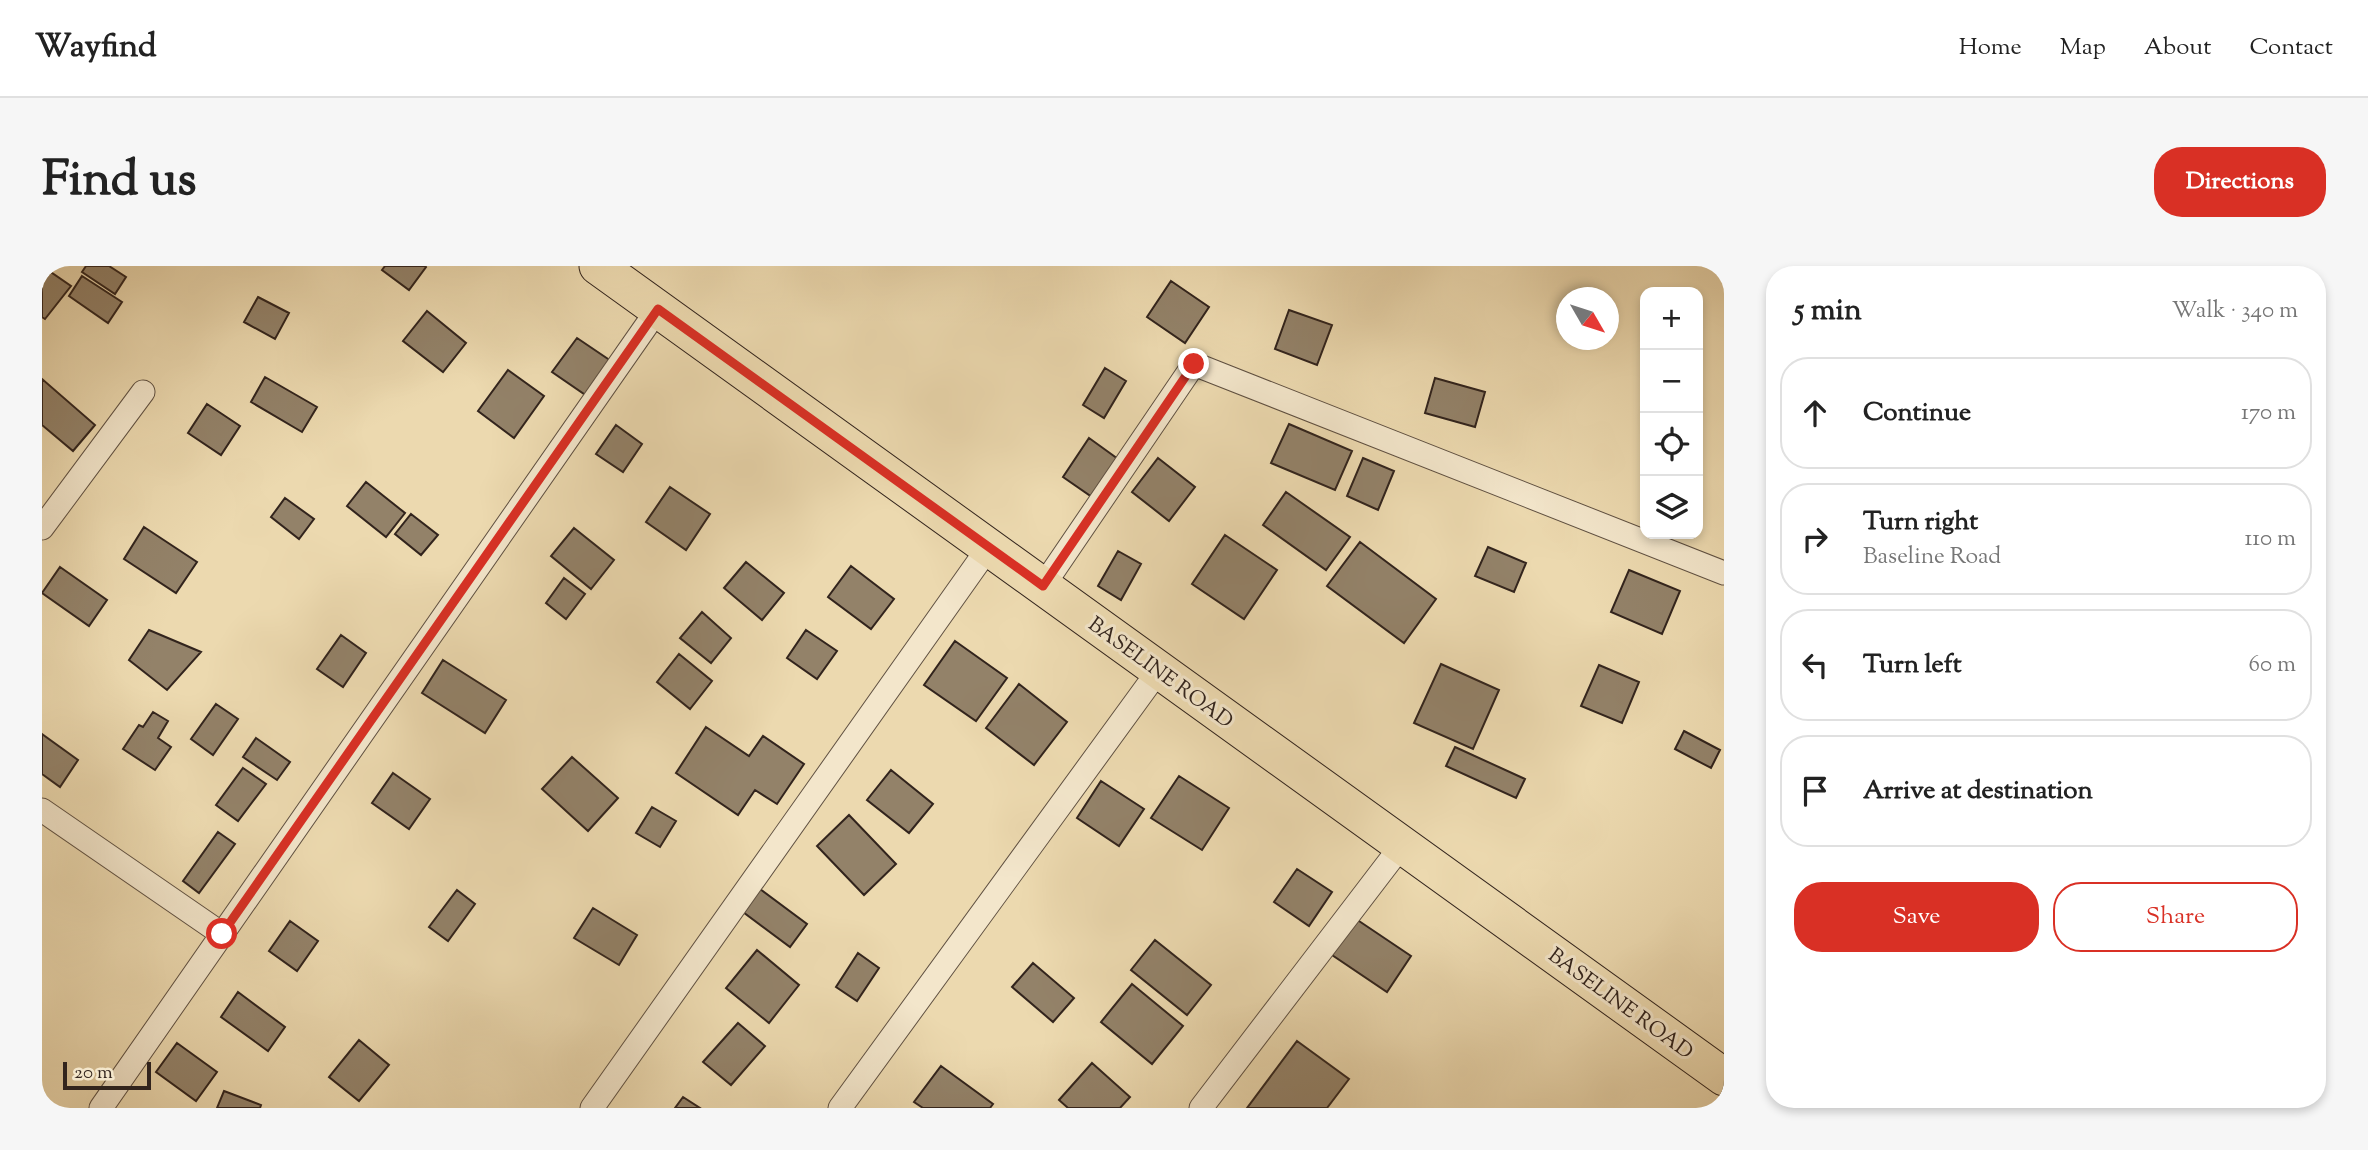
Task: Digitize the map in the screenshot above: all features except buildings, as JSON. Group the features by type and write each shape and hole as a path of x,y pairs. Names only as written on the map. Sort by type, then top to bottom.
{"main road":[{"name":"BASELINE ROAD","path":"598,266 1724,1077"}],"street":[{"path":"101,1108 658,309"},
{"path":"1043,586 1194,364 1724,573"},
{"path":"42,528 143,392"},
{"path":"592,1108 989,547"},
{"path":"840,1108 1159,670"},
{"path":"42,810 222,934"},
{"path":"1200,1108 1402,845"}],"route":[{"path":"222,934 658,309 1043,586 1194,364"}]}
